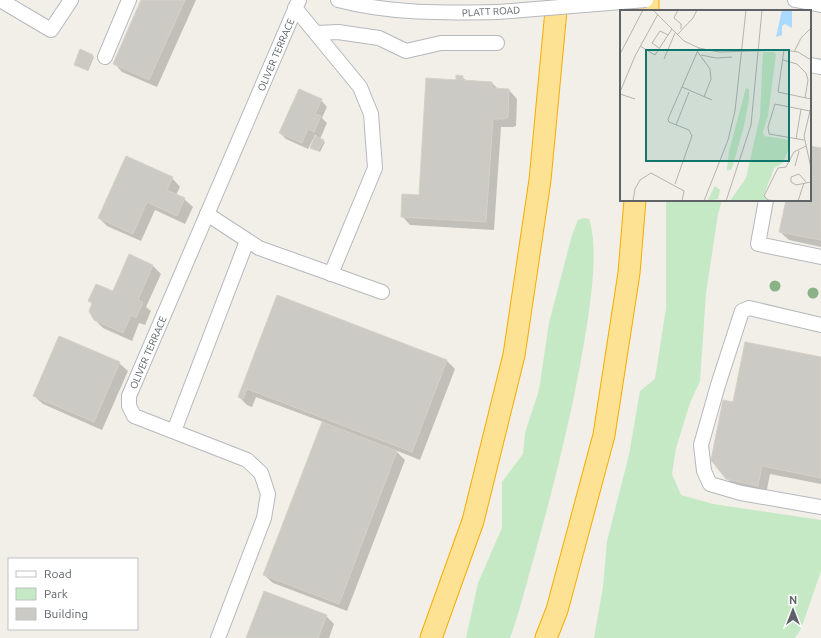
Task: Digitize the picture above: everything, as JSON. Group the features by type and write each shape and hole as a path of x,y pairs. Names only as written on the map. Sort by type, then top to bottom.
{"highway":[{"path":"431,638 473,521 514,355 540,180 557,0"},
{"path":"647,0 648,10"},
{"path":"546,638 557,610 604,435 629,273 635,201"}],"street":[{"path":"0,0 52,30 71,0"},
{"path":"105,56 129,0"},
{"name":"PLATT ROAD","path":"338,0 393,10 421,13 498,12 647,0"},
{"path":"794,10 795,0 821,5"},
{"path":"297,4 316,33 360,88 371,114 375,168 332,274"},
{"name":"OLIVER TERRACE","path":"218,638 264,518 268,494 261,473 247,460 134,416 129,406 129,396 297,4"},
{"path":"316,33 338,32 379,38 406,51 441,43 497,43"},
{"path":"811,65 821,67"},
{"path":"766,201 758,244 821,257"},
{"path":"207,214 259,248 382,292"},
{"path":"174,431 247,241"},
{"path":"821,325 749,308 742,311 718,385 701,445 704,471 710,484 741,493 821,507"}],"green space":[{"path":"666,201 722,201 718,214 706,293 700,381 690,403 676,448 672,474 681,495 713,504 821,520 821,571 801,629 795,638 594,638 603,587 607,541 629,455 640,391 655,379 666,308"},
{"path":"584,218 589,219 592,230 594,254 588,318 578,378 565,438 523,598 510,638 466,638 478,583 502,528 502,482 523,454 525,433 539,390 549,323 572,235 578,220"}],"building":[{"path":"141,0 185,0 149,80 113,64"},
{"path":"80,49 93,55 87,70 74,65"},
{"path":"456,75 463,76 462,80 492,82 492,88 509,89 508,117 504,119 493,119 486,222 401,217 402,194 419,195 426,78 456,80"},
{"path":"299,89 322,99 315,114 321,116 314,132 308,129 302,143 279,133"},
{"path":"315,136 324,140 318,151 310,148"},
{"path":"811,146 821,148 821,240 779,232 786,201 811,201"},
{"path":"126,156 173,177 167,190 185,198 177,216 147,202 133,234 98,218"},
{"path":"129,254 153,265 138,300 143,302 136,318 131,315 123,333 94,320 89,311 92,303 88,301 96,284 113,291"},
{"path":"277,295 447,360 412,452 247,389 243,399 238,397"},
{"path":"59,336 120,362 94,422 33,396"},
{"path":"745,342 821,357 821,478 762,466 758,486 726,479 711,460 723,400 733,402"},
{"path":"322,422 397,451 339,604 263,575"},
{"path":"264,591 327,615 318,638 246,638"}]}
